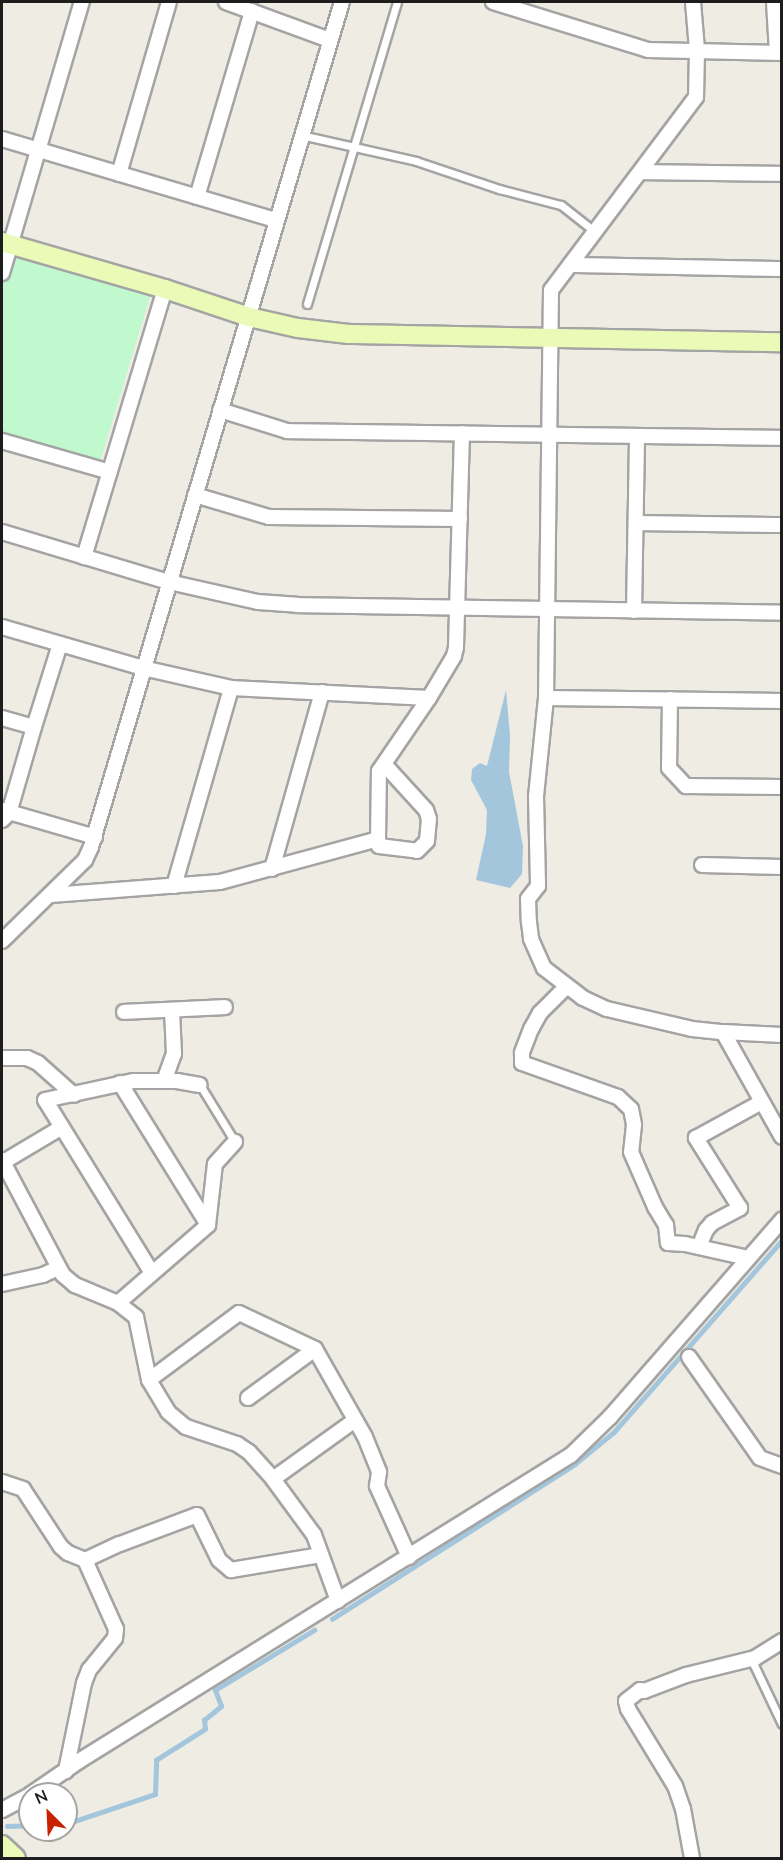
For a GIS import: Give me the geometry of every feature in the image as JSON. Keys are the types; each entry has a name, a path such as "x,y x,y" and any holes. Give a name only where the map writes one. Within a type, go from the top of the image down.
{"street":[{"path":"2,273 5,243 39,150 82,2"},
{"path":"119,174 169,2"},
{"path":"226,2 330,40"},
{"path":"2,941 85,860 95,837 143,668 342,2"},
{"path":"493,2 648,50 779,52 774,2"},
{"path":"693,2 698,50 696,97 642,172 594,231 551,290 546,698 537,796 538,886 528,899 529,922 531,939 544,968 583,998 608,1009 692,1029 782,1035"},
{"path":"197,197 252,11"},
{"path":"2,139 276,220"},
{"path":"642,172 782,174"},
{"path":"5,243 165,289 249,317 298,328 349,334 782,342"},
{"path":"570,265 782,269"},
{"path":"84,557 165,289"},
{"path":"220,411 287,430 782,438"},
{"path":"384,764 426,810 429,819 426,841 417,851 379,846 379,771 429,698 454,656 458,608 462,433"},
{"path":"634,611 637,436"},
{"path":"2,441 110,472"},
{"path":"195,495 269,517 460,519"},
{"path":"636,523 782,525"},
{"path":"2,532 169,582 258,602 458,608 782,613"},
{"path":"2,627 143,668 231,688 429,698"},
{"path":"60,644 4,814 95,837"},
{"path":"174,886 231,688"},
{"path":"272,868 322,692"},
{"path":"546,698 782,701"},
{"path":"670,699 669,768 686,786 782,788"},
{"path":"2,718 34,728"},
{"path":"51,895 220,882 378,839"},
{"path":"702,865 782,867"},
{"path":"566,987 540,1014 531,1029 522,1053 522,1063 584,1084 586,1088 625,1102 634,1116 631,1152 654,1207 666,1225 668,1243 748,1258"},
{"path":"124,1012 225,1007"},
{"path":"164,1081 174,1054 172,1010"},
{"path":"723,1032 770,1109 782,1137"},
{"path":"2,1058 27,1058 38,1063 74,1095"},
{"path":"152,1273 45,1100 120,1083 164,1081 200,1085"},
{"path":"120,1083 208,1225"},
{"path":"699,1247 706,1230 712,1223 740,1208 696,1138 770,1109"},
{"path":"62,1128 3,1160 58,1268 75,1285 118,1303 136,1317 149,1380 168,1412 177,1422 206,1436 237,1444 258,1459 314,1535 338,1601"},
{"path":"118,1303 208,1225 215,1164 235,1142"},
{"path":"49,1782 557,1465 610,1418 782,1220"},
{"path":"2,1284 43,1275 58,1268"},
{"path":"149,1380 239,1313 315,1349 355,1420 379,1472 377,1486 409,1557"},
{"path":"248,1398 315,1349"},
{"path":"689,1358 760,1458 782,1466"},
{"path":"273,1479 355,1420"},
{"path":"2,1482 23,1489 61,1547 68,1553 85,1560 117,1633 89,1670 78,1705 66,1771"},
{"path":"85,1560 197,1515 219,1560 231,1570 321,1555"},
{"path":"692,1858 683,1809 675,1786 628,1709 627,1701 640,1690 644,1691 686,1675 755,1658 782,1641"},
{"path":"2,1810 18,1801"},
{"path":"2,1845 16,1858"}],"lane":[{"path":"307,304 397,2"},
{"path":"302,135 353,149 416,161 499,189 561,205 594,231"},
{"path":"200,1085 235,1142"},
{"path":"755,1658 754,1665 778,1703 782,1724"}],"green space":[{"path":"10,253 151,293 99,465 2,435 2,284"}],"water":[{"path":"506,690 510,735 509,772 523,846 522,874 510,888 476,880 486,834 487,810 471,780 472,769 480,763 487,766"}],"waterway":[{"path":"332,1619 575,1464 614,1432 782,1240"},
{"path":"78,1820 155,1794 156,1760 205,1729 204,1720 221,1706 215,1690 314,1630"},
{"path":"7,1826 18,1826"}]}
